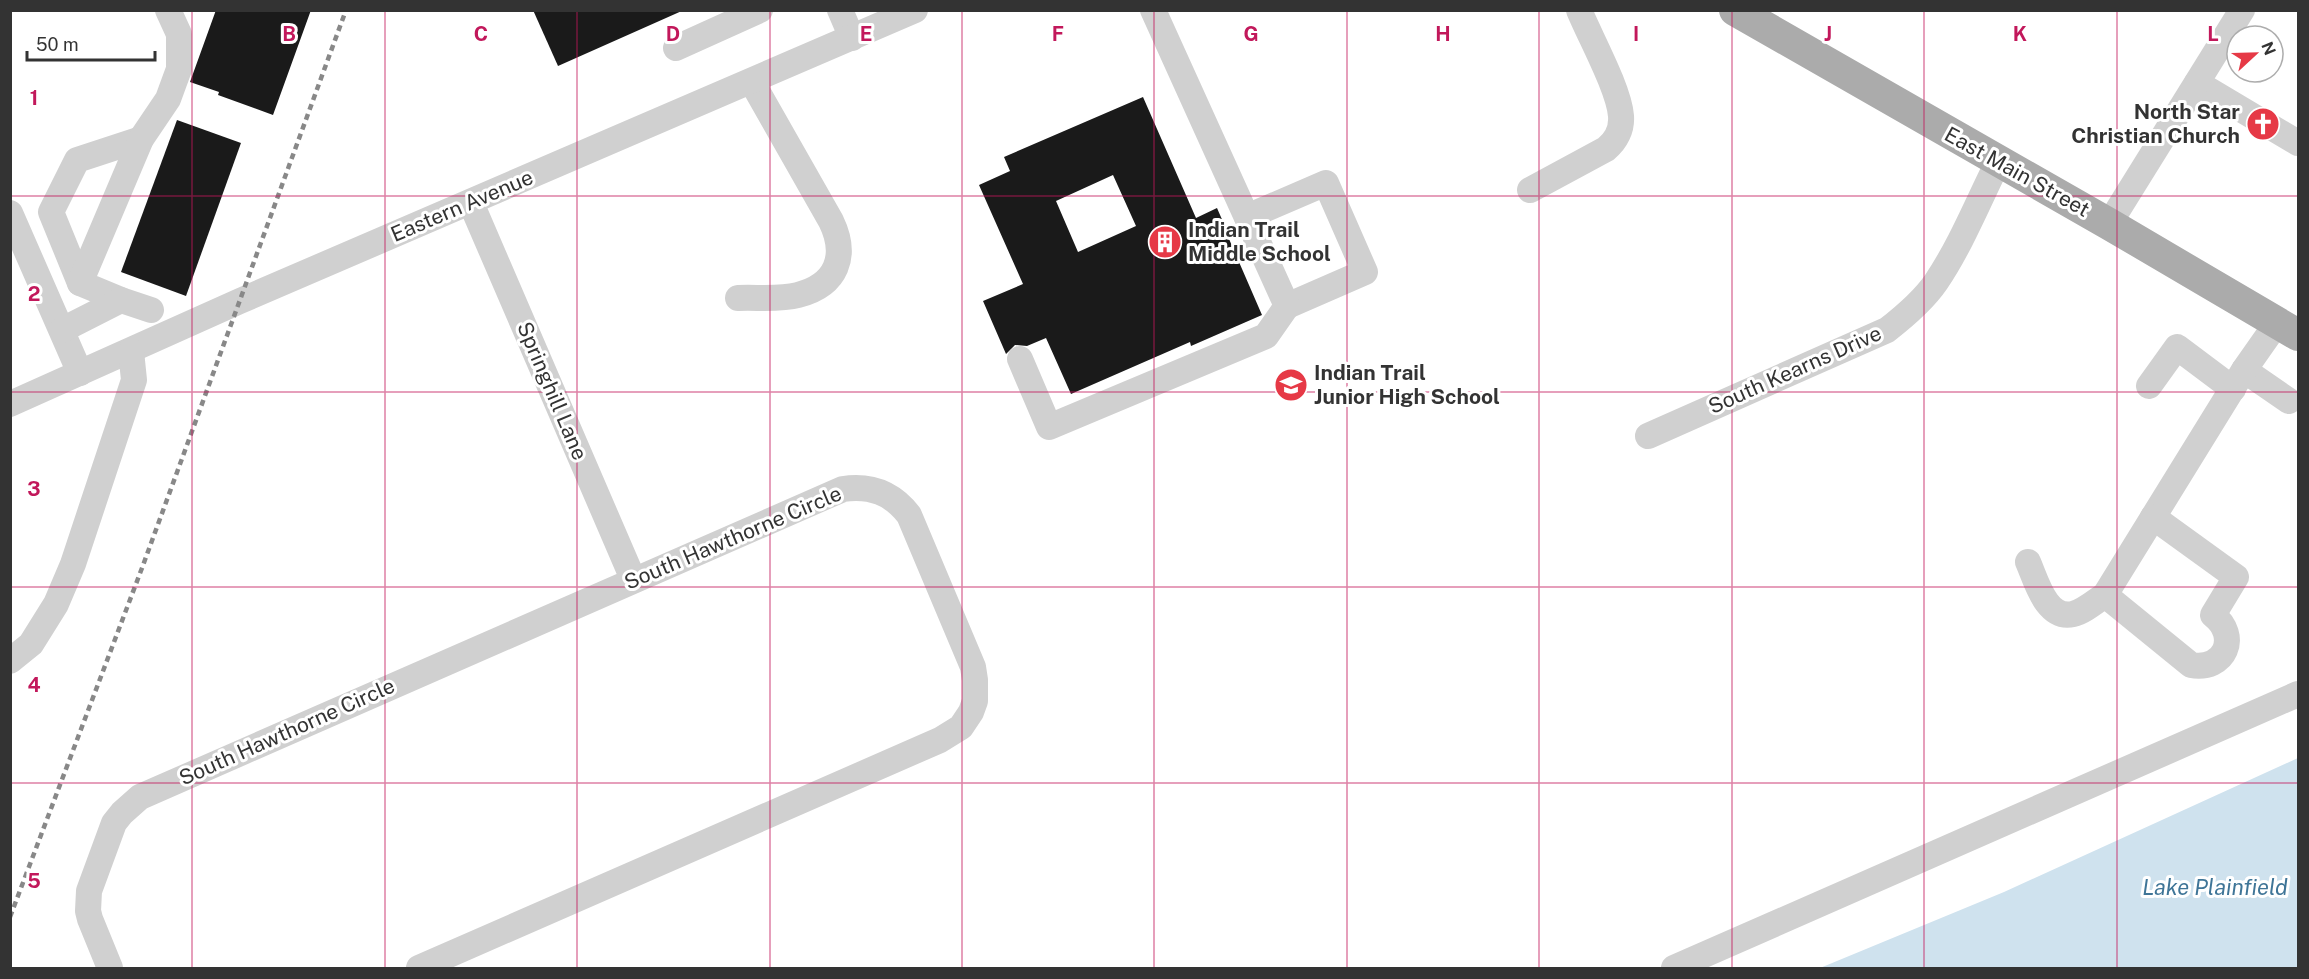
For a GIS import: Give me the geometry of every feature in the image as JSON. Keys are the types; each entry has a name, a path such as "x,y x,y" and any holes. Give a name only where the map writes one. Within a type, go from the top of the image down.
{"main road":[{"name":"East Main Street","path":"1735,10 2288,329"}],"street":[{"path":"675,48 760,10"},
{"path":"840,10 852,38"},
{"name":"Eastern Avenue","path":"10,404 251,296 753,82 915,10"},
{"path":"1153,10 1287,306"},
{"path":"1530,190 1606,149 1613,144 1619,131 1621,117 1617,98 1579,10"},
{"path":"2109,224 2242,10"},
{"path":"80,283 141,139 168,99 178,69 179,33 176,17"},
{"path":"738,297 797,296 819,287 832,275 838,264 840,249 838,236 831,221 753,82"},
{"path":"2196,83 2298,143"},
{"path":"141,139 77,160 51,212 80,283 151,310"},
{"name":"South Kearns Drive","path":"1648,436 1887,330 1920,302 1936,282 1998,162"},
{"path":"1020,359 1049,427 1266,336 1287,306 1365,272 1326,183 1246,218"},
{"name":"Springhill Lane","path":"471,202 633,579"},
{"path":"10,213 80,373"},
{"path":"62,330 121,300"},
{"path":"2028,562 2049,607 2062,614 2074,614 2105,595 2239,380 2288,329"},
{"path":"2149,386 2178,347 2239,380 2289,400"},
{"path":"10,661 31,644 56,604 73,564 134,380 130,351"},
{"name":"South Hawthorne Circle","path":"110,969 90,919 89,891 114,823 140,797 633,579 843,489 867,488 885,493 901,506 909,515 973,668 975,700 961,727 940,740 419,969"},
{"path":"2105,595 2190,664 2208,665 2223,654 2227,637 2225,628 2213,615 2236,577 2153,517"},
{"path":"1674,969 2298,694"}],"water":[{"name":"Lake Plainfield","path":"2298,758 2298,968 1820,968 2004,892"}],"building":[{"path":"216,10 311,10 273,115 190,82"},
{"path":"533,10 684,10 558,66"},
{"name":"Indian Trail Middle School","path":"1143,97 1196,218 1217,208 1262,315 1191,346 1190,342 1071,394 1046,338 1027,346 1015,345 1006,354 983,301 1023,284 979,185 1010,171 1004,157","holes":["1113,175 1136,226 1078,252 1056,201"]},
{"path":"177,120 241,143 186,296 121,272"}],"railway":[{"path":"10,917 142,568 346,10"}],"place":[{"name":"North Star Christian Church","path":"2263,124"},
{"name":"Indian Trail Middle School","path":"1165,242"},
{"name":"Indian Trail Junior High School","path":"1291,385"}]}
